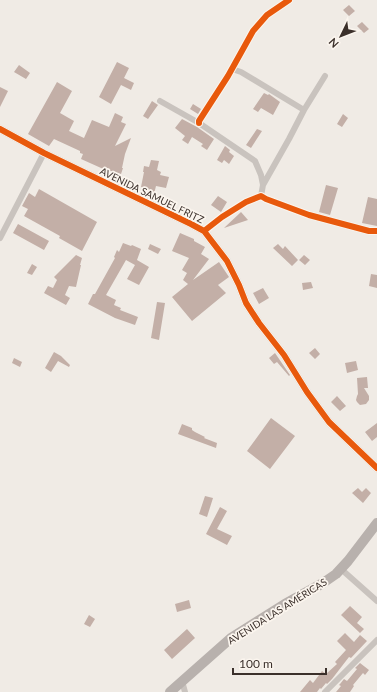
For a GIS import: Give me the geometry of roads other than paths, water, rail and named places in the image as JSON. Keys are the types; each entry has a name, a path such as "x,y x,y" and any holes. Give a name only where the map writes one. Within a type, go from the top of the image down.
{"main road":[{"name":"AVENIDA LAS AMÉRICAS","path":"170,692 231,638 336,574 348,561 377,523"}],"street":[{"path":"199,124 199,121 232,69 253,31 267,15 289,0"},
{"path":"232,69 241,72 304,110"},
{"path":"261,196 263,185 304,110 325,76"},
{"path":"160,101 255,160 263,185"},
{"name":"AVENIDA SAMUEL FRITZ","path":"0,129 44,153 204,231 227,261 246,303 284,355 307,392 329,422 377,468"},
{"path":"0,238 44,153"},
{"path":"204,231 222,217 246,202 261,196"},
{"path":"261,196 309,215 369,232 377,231"},
{"path":"341,569 377,601"},
{"path":"325,692 377,640"},
{"path":"182,681 185,692"}]}
